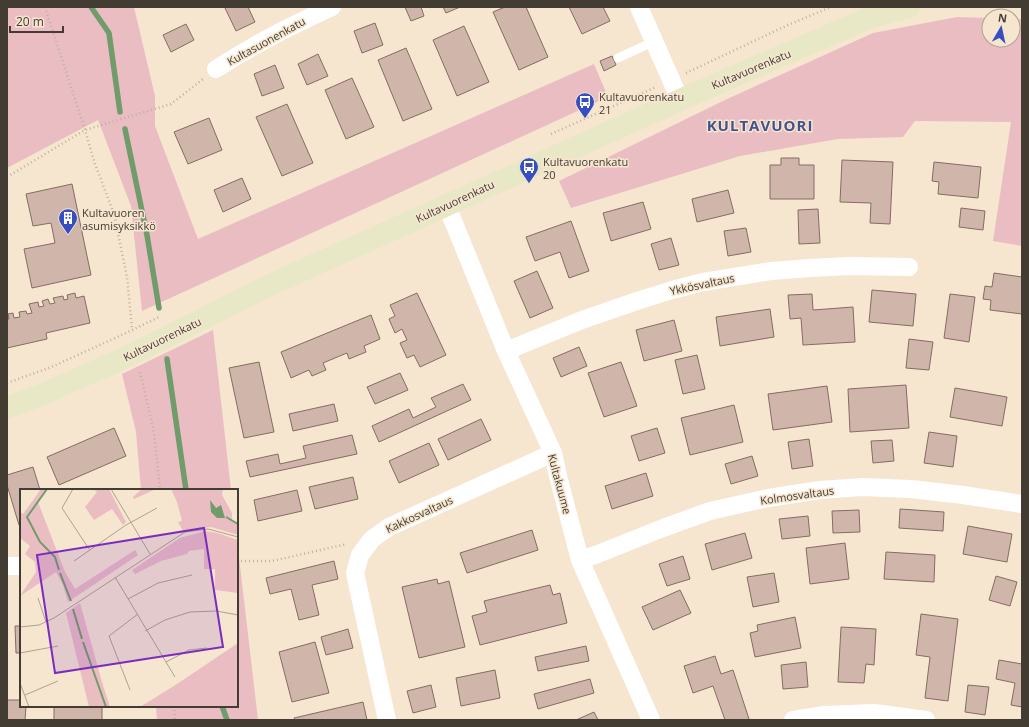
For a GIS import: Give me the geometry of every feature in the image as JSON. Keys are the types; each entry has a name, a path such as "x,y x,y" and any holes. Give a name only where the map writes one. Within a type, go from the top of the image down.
{"street":[{"path":"639,7 680,100"},
{"name":"Kultavuorenkatu","path":"7,408 43,394 133,354 270,285 680,100 871,17 909,7"},
{"name":"Kultasuonenkatu","path":"216,69 244,51 321,9"},
{"name":"Kultakuume","path":"446,206 506,351 553,453 580,560 651,720"},
{"name":"Ykkösvaltaus","path":"506,351 582,320 672,290 702,282 778,270 849,266 909,267"},
{"name":"Kakkosvaltaus","path":"387,720 355,573 360,554 372,538 389,527 553,453"},
{"name":"Kolmosvaltaus","path":"580,560 710,511 768,498 820,490 862,487 911,489 1022,504"},
{"path":"7,566 20,566"},
{"path":"793,720 824,715 874,713 926,720"}],"lane":[{"path":"618,58 655,42"}],"path":[{"path":"45,7 95,164 114,214 127,277 132,329"},
{"path":"7,177 85,130 171,104 216,69"},
{"path":"140,370 154,432 160,489"},
{"path":"238,561 272,561 372,538"},
{"path":"174,707 175,720"}],"shaded area":[{"path":"7,7 134,7 155,96 155,126 198,239 594,64 608,97 142,311 131,206 98,120 7,168"},
{"path":"957,17 981,18 981,48 1021,48 1022,19 1022,246 993,241 1011,122 915,121 903,137 838,139 740,156 571,208 559,181 725,100 873,33"},
{"path":"213,330 231,489 141,489 136,432 122,374"},
{"path":"238,549 258,720 157,720 156,707 238,707"}],"building":[{"path":"248,7 255,22 236,31 225,8"},
{"path":"405,7 421,7 424,16 411,21"},
{"path":"443,7 460,7 446,13"},
{"path":"505,7 526,7 548,57 519,70 493,12"},
{"path":"569,7 603,7 610,21 582,34"},
{"path":"375,23 383,45 362,53 354,31"},
{"path":"186,24 194,40 171,52 163,35"},
{"path":"464,26 489,82 457,96 433,40"},
{"path":"406,48 432,109 403,121 378,60"},
{"path":"318,54 328,76 307,85 298,64"},
{"path":"612,56 616,65 604,71 600,61"},
{"path":"275,65 284,88 262,96 254,74"},
{"path":"352,78 374,127 346,139 325,90"},
{"path":"287,104 313,163 282,176 256,117"},
{"path":"209,118 222,150 188,164 174,132"},
{"path":"781,158 799,158 799,165 814,165 814,199 770,199 770,165 781,165"},
{"path":"842,160 893,162 890,224 870,223 871,203 840,202"},
{"path":"934,162 981,167 978,198 938,194 939,182 932,181"},
{"path":"242,178 251,199 223,212 214,190"},
{"name":"Kultavuoren asumisyksikkö","path":"72,184 91,275 32,288 24,249 55,243 51,223 33,226 26,194"},
{"path":"728,190 734,213 697,222 692,199"},
{"path":"643,202 651,229 611,241 603,213"},
{"path":"961,208 985,211 983,230 959,227"},
{"path":"818,209 820,243 799,244 798,210"},
{"path":"571,221 589,271 569,278 560,252 535,261 526,237"},
{"path":"746,228 751,252 728,256 724,231"},
{"path":"671,238 679,265 659,270 651,244"},
{"path":"537,271 553,308 530,318 514,281"},
{"path":"994,273 1022,277 1022,314 990,310 991,300 983,299 985,286 992,287"},
{"path":"872,290 916,294 913,326 869,322"},
{"path":"75,293 76,298 84,296 90,323 46,333 47,339 7,348 8,314 13,313 14,318 20,317 19,312 26,311 27,314 32,313 29,304 38,302 39,307 44,306 42,301 48,299 50,304 55,303 53,298 63,296 64,300 68,299 67,295"},
{"path":"417,293 446,355 420,367 414,355 407,358 400,343 407,340 402,329 395,333 389,319 395,316 390,305"},
{"path":"812,294 813,310 853,307 855,342 803,345 801,318 790,319 788,295"},
{"path":"950,294 975,297 969,342 944,338"},
{"path":"770,309 774,337 720,346 716,317"},
{"path":"371,315 380,339 364,346 366,352 349,359 347,353 323,363 326,370 312,376 309,370 291,378 281,352"},
{"path":"674,320 682,351 644,361 636,330"},
{"path":"909,339 933,342 929,370 906,368"},
{"path":"579,347 587,366 561,377 553,358"},
{"path":"697,355 705,389 683,394 675,360"},
{"path":"259,362 274,432 244,438 229,368"},
{"path":"621,362 637,406 604,417 588,373"},
{"path":"400,373 408,390 375,404 367,387"},
{"path":"463,384 471,400 379,442 372,426 409,409 413,418 436,407 431,398"},
{"path":"906,385 909,428 850,432 848,389"},
{"path":"827,386 832,422 773,430 768,394"},
{"path":"955,388 1007,397 1002,426 950,417"},
{"path":"334,404 338,421 293,431 289,414"},
{"path":"734,405 743,442 690,455 681,418"},
{"path":"481,419 491,440 448,460 438,439"},
{"path":"114,428 126,456 59,485 47,457"},
{"path":"657,428 665,453 639,461 631,436"},
{"path":"929,432 957,436 953,467 924,463"},
{"path":"352,435 357,454 250,477 246,461 278,454 280,464 306,458 303,446"},
{"path":"809,439 813,466 792,469 788,442"},
{"path":"892,440 894,461 873,463 871,441"},
{"path":"429,443 439,465 399,483 389,461"},
{"path":"752,456 758,476 731,484 725,464"},
{"path":"33,467 40,489 20,489 19,525 7,485 7,475"},
{"path":"646,473 653,496 612,509 605,486"},
{"path":"353,477 358,499 315,509 309,487"},
{"path":"297,490 302,511 258,521 254,500"},
{"path":"900,509 944,512 943,531 899,528"},
{"path":"859,510 860,532 833,533 832,511"},
{"path":"808,516 810,536 782,539 779,519"},
{"path":"968,526 1012,534 1007,562 963,554"},
{"path":"532,530 538,550 467,573 460,553"},
{"path":"745,533 752,558 712,570 705,544"},
{"path":"845,543 849,579 810,584 806,548"},
{"path":"886,552 935,555 934,582 884,579"},
{"path":"683,556 690,579 667,586 659,564"},
{"path":"334,561 338,579 312,585 319,615 299,620 291,589 270,594 266,578"},
{"path":"774,573 779,602 753,607 747,577"},
{"path":"996,576 1017,582 1010,606 989,600"},
{"path":"437,579 438,584 449,581 465,647 419,658 402,587"},
{"path":"550,585 553,595 560,593 567,623 480,645 472,616 487,612 484,601"},
{"path":"680,590 691,613 653,630 642,607"},
{"path":"921,614 958,619 948,701 925,698 930,657 916,655"},
{"path":"795,617 801,648 755,657 750,633 758,631 757,625"},
{"path":"15,626 20,626 20,653 16,653"},
{"path":"841,627 876,629 874,665 866,664 864,683 838,682"},
{"path":"348,629 353,648 326,655 321,637"},
{"path":"315,642 329,693 292,702 279,652"},
{"path":"586,646 589,661 538,671 535,657"},
{"path":"715,656 721,674 733,670 749,719 725,720 713,686 693,693 684,666"},
{"path":"999,660 1022,664 1022,707 1011,705 1015,683 996,679"},
{"path":"806,662 808,687 783,689 781,665"},
{"path":"495,670 500,698 461,706 456,678"},
{"path":"590,679 594,693 538,709 534,694"},
{"path":"431,685 436,707 413,713 407,691"},
{"path":"968,685 989,687 985,715 965,712"},
{"path":"7,700 20,700 20,707 26,707 25,720 7,720"},
{"path":"363,702 367,720 295,720 294,718"},
{"path":"54,707 102,707 102,720 54,720"},
{"path":"594,712 598,720 576,720"}],"waterway":[{"path":"91,7 109,33 120,112"},
{"path":"125,129 147,235 159,308"},
{"path":"167,359 186,489"},
{"path":"222,707 227,720"}],"place":[{"name":"Kultavuorenkatu 21","path":"585,119"},
{"name":"Kultavuorenkatu 20","path":"529,184"},
{"name":"Kultavuoren asumisyksikkö","path":"68,235"}],"district":[{"name":"KULTAVUORI","path":"760,125"}]}
